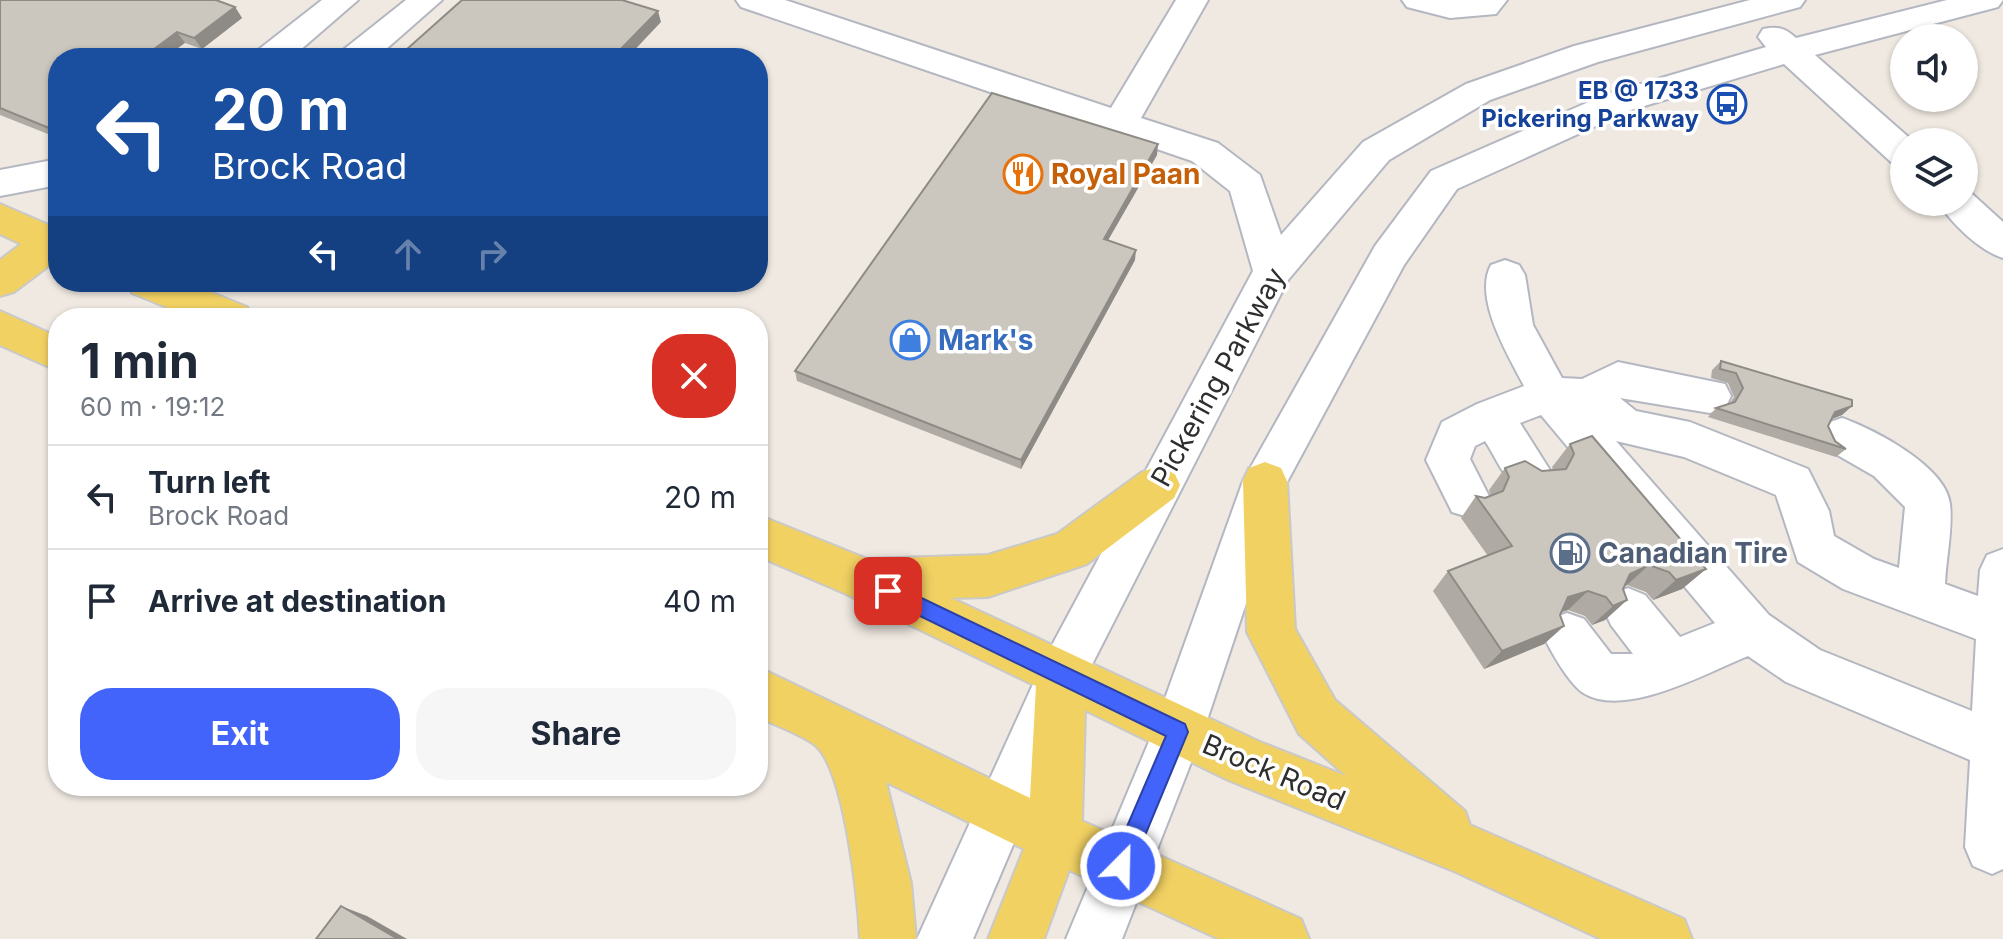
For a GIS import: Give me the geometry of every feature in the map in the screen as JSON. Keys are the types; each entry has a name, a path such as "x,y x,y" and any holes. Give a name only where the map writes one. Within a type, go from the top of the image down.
{"main road":[{"path":"0,218 48,239"},
{"path":"0,281 48,248"},
{"path":"170,292 209,308"},
{"path":"0,327 48,350"},
{"path":"1265,481 1271,632 1317,717 1472,852"},
{"path":"861,578 988,576 1071,550 1158,485"},
{"name":"Brock Road","path":"768,539 861,578 1178,732 1472,852 1664,939"},
{"path":"1016,939 1055,837 1061,676"},
{"path":"768,696 1001,812 1281,939"},
{"path":"835,728 860,780 884,883 888,939"}],"street":[{"path":"282,48 342,0"},
{"path":"367,48 426,0"},
{"path":"752,0 1205,152 1247,184 1273,271"},
{"path":"1120,123 1192,0"},
{"path":"1418,0 1450,8 1484,7 1491,0"},
{"name":"Pickering Parkway","path":"945,939 1061,676 1158,485 1273,271 1376,151 1478,92 1586,54 1737,7 1789,0"},
{"path":"1094,939 1121,866 1178,732 1265,481 1389,256 1444,180 1619,102 1792,50 1987,0"},
{"path":"1737,7 1792,50 1890,140"},
{"path":"0,183 48,174"},
{"path":"1972,216 2003,244"},
{"path":"1505,275 1513,325 1752,631 1803,666 1997,746"},
{"path":"1468,498 1448,460 1457,435 1492,416 1618,379 1710,396"},
{"path":"1568,395 1624,426 1690,440 1792,482 1806,511 1814,548 1859,574 1998,625"},
{"path":"1492,416 1531,475"},
{"path":"1842,436 1886,458 1909,477 1928,502 1920,597"},
{"path":"1992,847 2001,661 1998,625 2003,570"},
{"path":"1628,610 1671,664"},
{"path":"1567,635 1598,675 1628,679 1752,631"}],"building":[{"path":"0,0 216,0 235,7 194,38 177,32 155,48 48,48 48,128 0,108"},
{"path":"462,0 622,0 658,11 622,48 408,48"},
{"path":"992,93 1158,144 1104,239 1136,250 1021,460 795,371"},
{"path":"1721,361 1852,400 1852,406 1835,412 1828,426 1835,441 1846,449 1716,408 1735,402 1743,388 1736,373 1720,369"},
{"path":"1592,436 1706,569 1676,580 1669,572 1649,565 1630,574 1623,589 1627,600 1613,606 1606,597 1588,591 1568,597 1560,615 1564,626 1502,651 1448,571 1512,546 1476,496 1485,498 1503,491 1509,477 1505,468 1525,461 1542,471 1566,469 1574,454 1570,444"},
{"path":"341,906 398,939 316,939"}],"place":[{"name":"EB @ 1733 Pickering Parkway","path":"1727,104"},
{"name":"Royal Paan","path":"1023,174"},
{"name":"Mark's","path":"910,340"},
{"name":"Canadian Tire","path":"1570,553"}],"route":[{"path":"888,591 1178,732 1121,866"}]}
